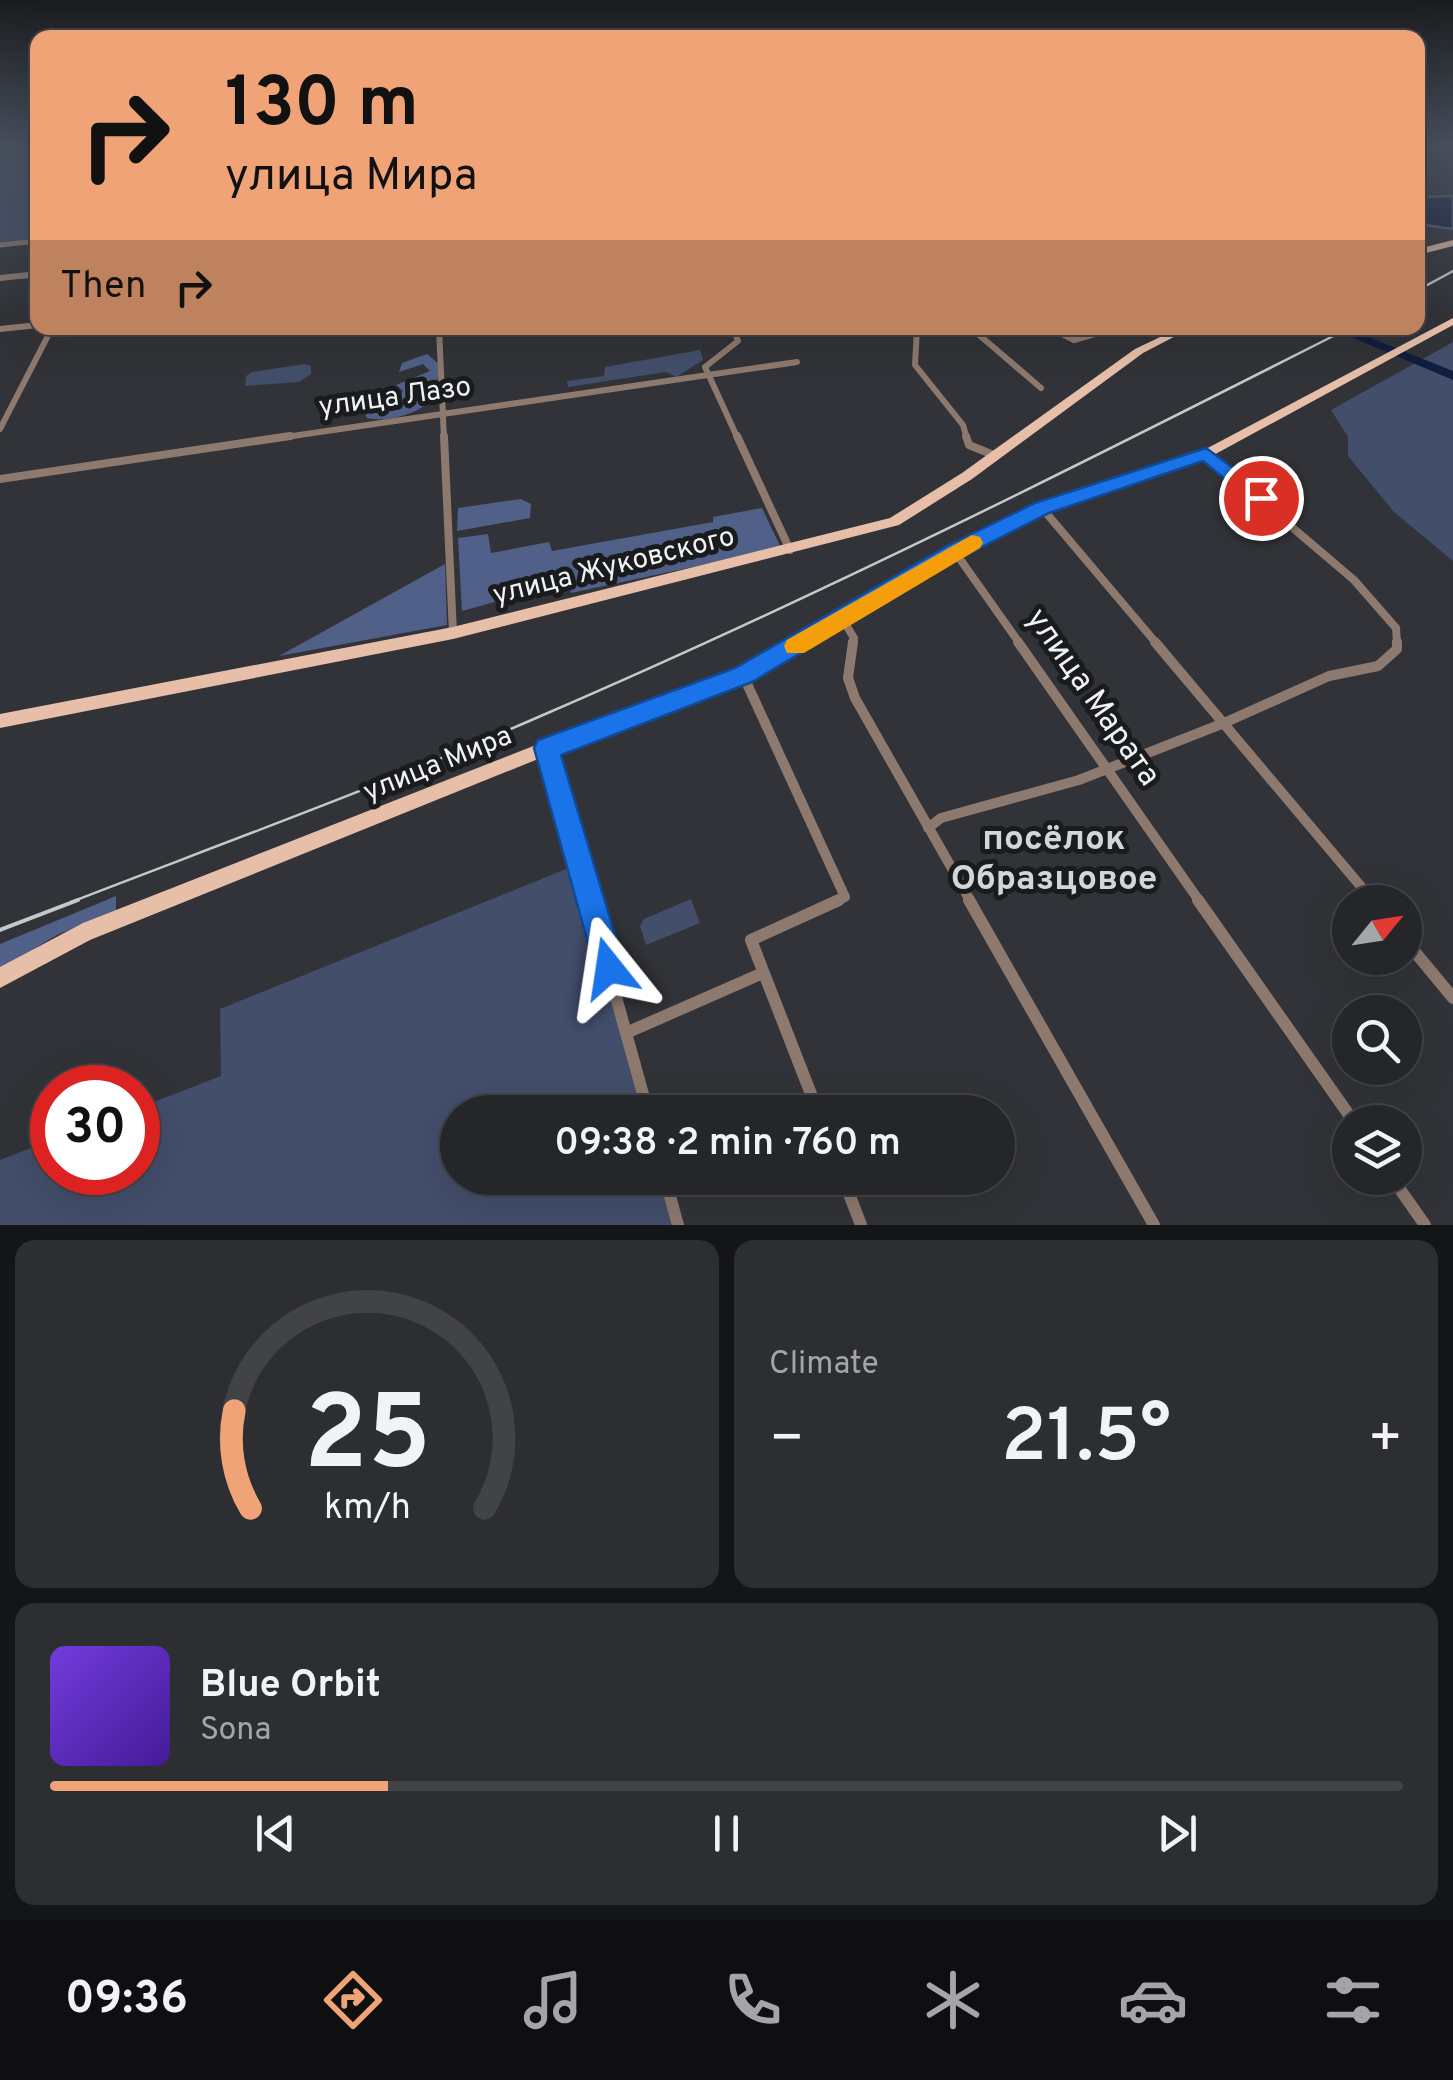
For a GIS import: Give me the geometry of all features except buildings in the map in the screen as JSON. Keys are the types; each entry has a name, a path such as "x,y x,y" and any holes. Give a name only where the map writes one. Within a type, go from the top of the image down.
{"main road":[{"path":"1425,250 1453,243"},
{"name":"улица Мира","path":"0,978 83,933 547,748 743,675 955,552 1042,508 1206,454 1453,321"},
{"name":"улица Жуковского","path":"0,721 453,633 894,522 996,456 1139,351 1172,335"}],"street":[{"path":"0,245 30,242"},
{"path":"0,278 30,275"},
{"path":"0,329 30,326"},
{"path":"0,430 48,335"},
{"path":"439,335 453,633"},
{"path":"736,335 738,341 705,367 790,550"},
{"path":"917,335 915,365 963,425 969,445 996,456"},
{"path":"979,335 1041,388"},
{"path":"1059,335 1082,343 1100,335"},
{"name":"улица Лазо","path":"0,479 796,362"},
{"path":"928,828 941,818 1079,780 1224,723 1329,676 1378,666 1397,649 1396,628 1354,580 1206,454"},
{"path":"1042,508 1360,885"},
{"name":"улица Марата","path":"955,552 1342,1105"},
{"path":"842,620 854,638 848,678 855,698 1154,1225"},
{"path":"743,675 845,897 751,940 811,1095"},
{"path":"547,748 643,1095"},
{"path":"1422,961 1453,998"},
{"path":"626,1033 764,973"},
{"path":"670,1195 678,1225"},
{"path":"850,1195 861,1225"},
{"path":"1404,1195 1426,1225"}],"shaded area":[{"path":"0,202 30,202 30,242 0,245"},
{"path":"1425,202 1453,202 1453,229 1425,225"},
{"path":"1453,342 1453,561 1394,512 1348,456 1348,437 1331,410"},
{"path":"700,350 703,360 676,377 666,372 568,387 567,381 604,376 605,367"},
{"path":"427,354 439,364 436,398 403,416 367,418 358,399 386,390 401,394 403,391 396,385 430,371 423,364 399,372 402,363"},
{"path":"311,366 311,374 299,382 245,386 246,376 252,372"},
{"path":"521,499 531,504 530,518 457,531 458,508"},
{"path":"762,508 781,548 571,593 569,583 557,585 462,611 458,538 488,534 491,553 549,542 552,551 713,522 713,517"},
{"path":"445,564 447,625 279,656"},
{"path":"581,863 643,1095 440,1095 440,1195 670,1195 678,1225 0,1225 0,1160 30,1148 30,1195 160,1195 160,1100 221,1076 220,1009"},
{"path":"116,896 116,910 57,935 0,969 0,944"},
{"path":"691,899 700,923 646,945 640,926 644,919"}],"waterway":[{"path":"1353,335 1453,376"}],"railway":[{"path":"1425,286 1453,271"},
{"path":"71,902 426,764 645,670 949,528 1335,335"},
{"path":"0,930 78,900"}],"slow traffic":[{"path":"796,646 972,543"}],"district":[{"name":"посёлок Образцовое","path":"1054,860"}],"route":[{"path":"609,968 547,748 743,675 999,528 1090,491 1206,454 1261,498"}]}
